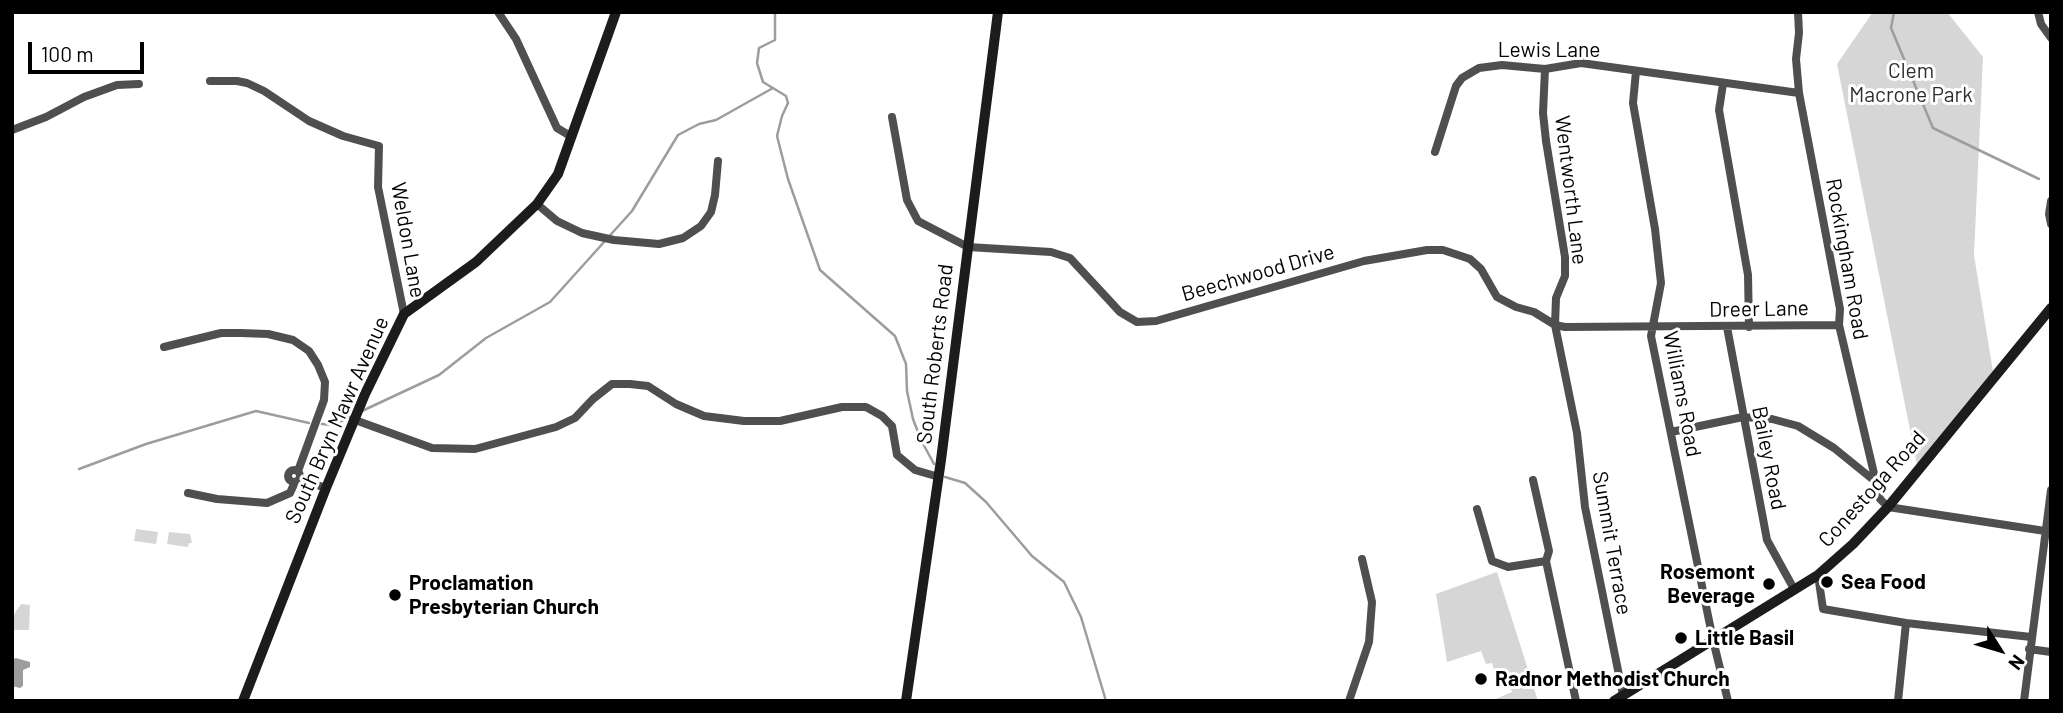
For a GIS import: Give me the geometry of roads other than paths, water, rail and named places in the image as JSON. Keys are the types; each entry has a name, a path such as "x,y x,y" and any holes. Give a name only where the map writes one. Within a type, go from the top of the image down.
{"main road":[{"name":"South Bryn Mawr Avenue","path":"243,701 365,394 404,314 476,262 537,204 558,174 616,12"},
{"name":"South Roberts Road","path":"906,701 939,477 998,12"},
{"name":"Conestoga Road","path":"1619,698 1818,575 1853,544 1888,507 2051,307"}],"street":[{"path":"498,12 516,39 557,128 572,137"},
{"name":"Rockingham Road","path":"1798,12 1796,60 1799,93 1840,309 1839,326 1880,499 1888,507"},
{"path":"2038,12 2041,24 2051,38"},
{"name":"Lewis Lane","path":"1435,152 1456,86 1462,78 1479,68 1502,65 1545,69 1581,63 1799,93"},
{"name":"Wentworth Lane","path":"1545,69 1543,113 1566,276 1556,298 1555,325 1570,397"},
{"name":"Williams Road","path":"1636,71 1633,103 1655,229 1661,283 1651,336 1728,701"},
{"name":"Weldon Lane","path":"210,81 247,83 309,121 343,136 379,146 378,187 404,314"},
{"path":"12,130 46,117 84,96 117,85 139,84"},
{"path":"1723,84 1719,110 1748,275 1749,327"},
{"path":"892,117 907,201 918,221 968,247"},
{"path":"537,204 557,221 582,233 614,240 659,244 683,238 701,226 711,212 718,161"},
{"path":"2051,201 2051,224"},
{"name":"Beechwood Drive","path":"968,247 1051,252 1070,258 1120,312 1137,321 1156,321 1364,261 1427,250 1443,250 1470,259 1481,269 1497,297 1516,307 1534,312 1555,325"},
{"name":"Dreer Lane","path":"1555,325 1839,326"},
{"name":"Bailey Road","path":"1727,327 1768,540 1794,589"},
{"path":"164,347 221,333 268,334 293,340 309,351 326,382 324,400 290,493 267,503 217,499 188,493"},
{"path":"356,418 432,449 475,449 556,427 575,418 612,384 648,387 676,404 704,416 744,421 780,421 842,407 866,407 882,416 892,426 897,455 915,470 939,477"},
{"name":"Summit Terrace","path":"1570,397 1585,507 1619,698"},
{"path":"1671,432 1743,417 1772,419 1798,426 1834,448 1876,482"},
{"path":"297,477 326,488"},
{"path":"1533,480 1549,551 1546,561 1576,701"},
{"path":"2024,701 2051,490"},
{"path":"1888,507 2045,531"},
{"path":"1477,509 1492,561 1508,567 1546,561"},
{"path":"1349,701 1369,642 1372,602 1362,559"},
{"path":"1818,575 1823,610 1906,623 2031,637"},
{"path":"1898,701 1906,623"},
{"path":"2029,649 2051,652"}],"waterway":[{"path":"775,12 775,40 759,48 757,63 763,82 786,96 788,103 777,136 788,179 820,270 895,336 906,364 907,391 913,419 934,464"},
{"path":"1894,12 1891,28 1933,128 2039,179"},
{"path":"362,411 439,375 486,338 550,302 632,211 678,135 699,124 716,120 773,88"},
{"path":"79,469 146,444 256,411 309,423"},
{"path":"322,424 332,425 353,416"},
{"path":"945,477 965,483 986,502 1032,556 1064,582 1081,617 1106,701"}],"place":[{"name":"Sea Food","path":"1827,582"},
{"name":"Rosemont Beverage","path":"1769,584"},
{"name":"Proclamation Presbyterian Church","path":"395,595"},
{"name":"Little Basil","path":"1681,638"},
{"name":"Radnor Methodist Church","path":"1481,679"}],"park label":[{"name":"Clem Macrone Park","path":"1911,83"}]}
